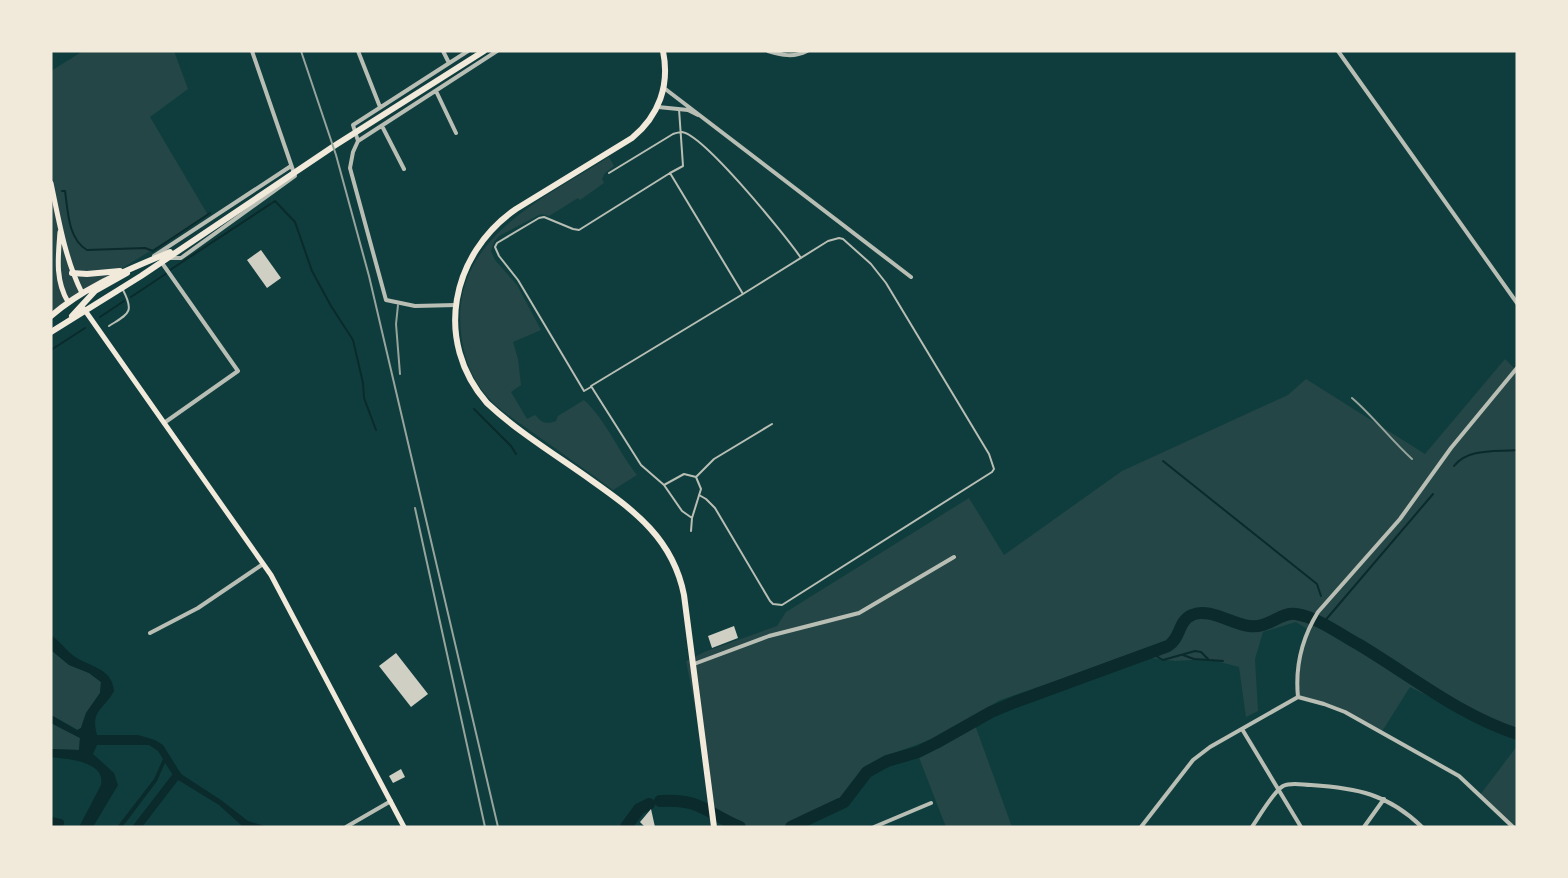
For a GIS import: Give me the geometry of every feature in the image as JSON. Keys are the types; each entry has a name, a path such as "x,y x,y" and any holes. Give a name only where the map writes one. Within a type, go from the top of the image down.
{"main road":[{"path":"51,332 83,308 122,287 334,146 484,51"},
{"path":"663,51 664,84 658,107 645,126 632,138 516,209 499,222 483,239 464,274 456,305 456,337 470,381 487,403 634,511 660,539 673,561 683,589 714,826"},
{"path":"51,183 72,273 82,293 83,308 264,564 284,597 404,827"},
{"path":"60,227 59,282 68,302 83,308"},
{"path":"51,316 82,293 124,271 184,246"},
{"path":"83,308 95,291 143,264"},
{"path":"72,273 124,271"}],"street":[{"path":"164,423 238,371 164,260 181,258 295,176 252,51"},
{"path":"358,51 380,107"},
{"path":"443,51 449,63"},
{"path":"358,141 353,125 468,51"},
{"path":"456,305 411,306 390,302 385,298 350,168 358,141 497,51"},
{"path":"768,51 788,56 796,56 807,51"},
{"path":"1338,51 1517,303"},
{"path":"664,84 706,120 911,277"},
{"path":"436,91 456,133"},
{"path":"658,107 688,110 706,120"},
{"path":"382,126 404,169"},
{"path":"143,264 291,166"},
{"path":"1298,697 1300,661 1308,629 1318,612 1400,519 1451,448 1517,368"},
{"path":"694,664 769,636 859,613 954,557"},
{"path":"150,633 198,608 264,564"},
{"path":"1141,827 1192,760 1298,697 1344,712 1459,776 1513,827"},
{"path":"1242,729 1301,827"},
{"path":"1252,827 1279,790 1289,784 1356,789 1400,809 1422,827"},
{"path":"346,827 391,800"},
{"path":"1364,827 1384,800"},
{"path":"874,827 932,803"}],"lane":[{"path":"680,109 683,166 579,230 544,217 539,218 500,240 495,247 499,256 518,280 584,391 828,241 839,238 871,264 886,283 989,454 994,469 782,605 770,602 715,508 706,498 699,495"},
{"path":"609,173 673,134 682,132 703,146 733,175 788,238 801,258"},
{"path":"670,173 743,294"},
{"path":"109,326 127,316 130,309 122,287"},
{"path":"591,386 641,465 664,485 681,511 692,518"},
{"path":"696,477 714,459 772,424"},
{"path":"664,485 684,474 696,477 700,485 692,518 692,531"}],"shaded area":[{"path":"83,51 174,51 188,89 150,117 208,215 68,302 51,316 51,71"},
{"path":"609,157 614,166 605,173 602,179 604,183 580,200 578,198 549,216 541,214 499,236 491,251 495,260 517,285 541,330 513,342 518,359 521,385 511,392 527,419 535,415 547,423 556,421 558,416 584,400 599,417 637,475 613,490 508,415 491,400 472,374 461,332 461,300 470,271 486,247 506,225 530,206"},
{"path":"1505,359 1517,371 1517,741 1410,687 1381,733 1344,712 1298,697 1300,661 1307,629 1296,622 1263,632 1255,659 1258,711 1246,717 1239,667 1208,659 1175,661 1151,658 1122,668 1053,682 1000,700 940,736 881,758 858,782 844,802 791,827 740,827 716,814 686,661 704,652 777,626 786,612 969,498 1004,555 1122,471 1288,395 1306,379 1425,454"},
{"path":"51,635 75,657 103,671 112,682 114,691 95,720 97,735 138,735 155,740 163,745 181,774 248,821 268,827 241,825 219,805 175,778 165,763 157,781 127,821 122,827 117,827 154,779 163,759 158,751 149,745 97,745 93,754 114,773 118,785 93,827 79,827 101,785 101,777 92,766 51,757 51,749 79,750 80,738 51,723 51,715 77,730 81,728 86,713 100,693 101,682 89,673 69,665 51,650"},
{"path":"51,650 69,665 89,673 101,682 100,693 86,713 81,728 78,730 51,715"},
{"path":"51,723 80,738 79,750 51,749"},
{"path":"975,725 1012,827 946,827 918,755 938,747"},
{"path":"1517,746 1517,827 1513,827 1480,795"}],"building":[{"path":"261,250 281,278 267,288 247,260"},
{"path":"734,626 738,638 712,648 708,636"},
{"path":"396,653 428,694 411,707 379,666"},
{"path":"401,769 405,777 393,783 389,776"},
{"path":"651,809 655,827 645,827 640,822"}],"waterway":[{"path":"62,191 65,191 72,232 87,250 145,248 153,251 210,213"},
{"path":"170,270 275,201 295,222 312,271 353,340 363,383 364,398 376,430"},
{"path":"131,297 167,273"},
{"path":"100,317 124,301"},
{"path":"51,350 85,328"},
{"path":"474,409 511,446 516,454"},
{"path":"1454,466 1460,460 1474,454 1517,450"},
{"path":"1163,461 1317,584 1321,596"},
{"path":"1323,623 1433,494"},
{"path":"791,827 844,802 867,772 887,761 918,752 991,712 1015,702 1168,646 1175,639 1184,621 1198,613 1213,614 1249,626 1263,625 1290,614 1313,619 1358,644 1435,694 1475,716 1517,734"},
{"path":"1151,653 1163,660 1195,651 1201,652 1208,659"},
{"path":"1183,655 1194,659 1223,661"},
{"path":"137,827 177,775"},
{"path":"660,801 694,804 740,827"},
{"path":"626,827 639,809 649,804"},
{"path":"51,821 60,823"}],"railway":[{"path":"301,51 336,155 369,276 498,827"},
{"path":"398,305 396,324 400,374"},
{"path":"1352,398 1412,459"},
{"path":"415,508 485,827"}]}
